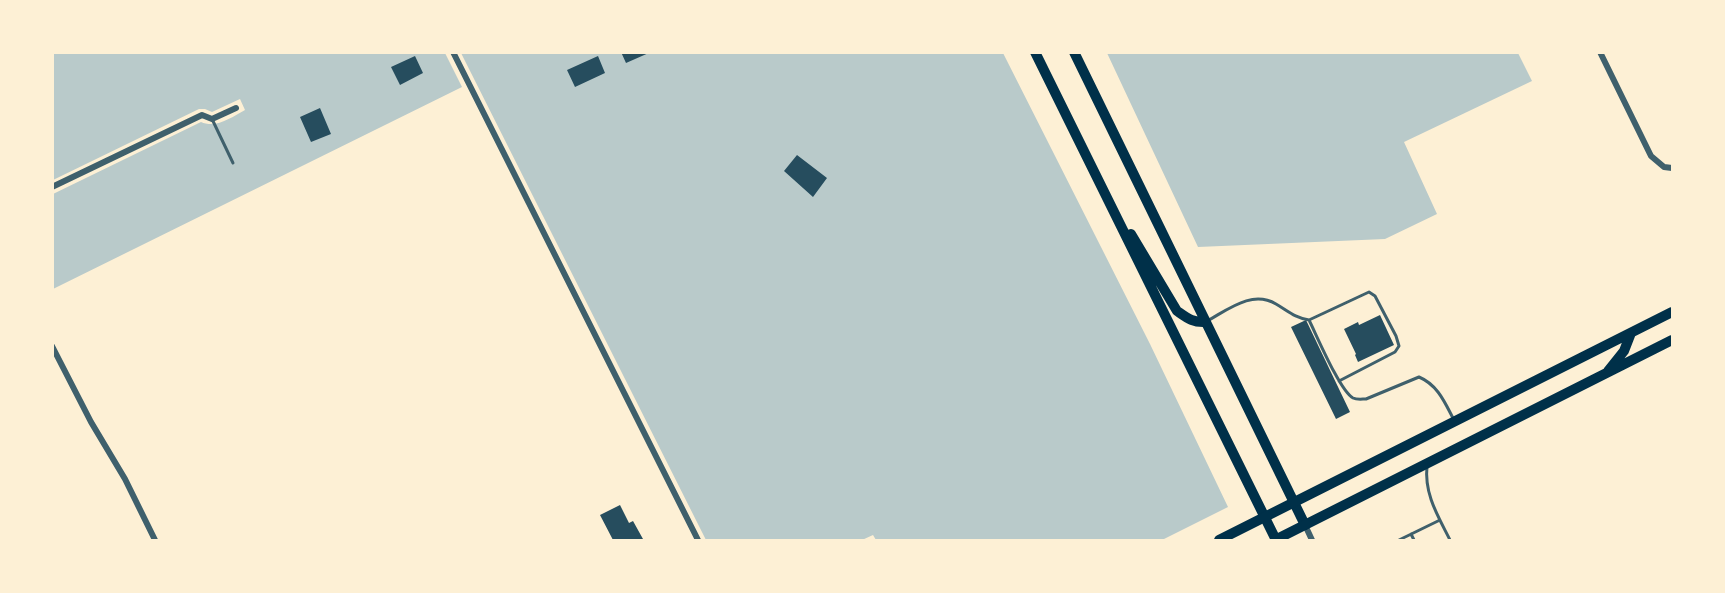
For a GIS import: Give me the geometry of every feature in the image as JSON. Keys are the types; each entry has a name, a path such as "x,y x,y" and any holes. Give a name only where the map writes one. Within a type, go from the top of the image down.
{"main road":[{"path":"1035,52 1276,540 1672,340"},
{"path":"1074,52 1305,525"},
{"path":"1092,169 1177,310 1188,320 1206,322"},
{"path":"1219,540 1672,312"},
{"path":"1606,374 1624,351 1630,333"}],"street":[{"path":"453,52 698,540"},
{"path":"1600,52 1651,156 1664,167 1672,168"},
{"path":"52,187 202,115 212,119 236,108"},
{"path":"52,346 91,422 125,479 155,540"},
{"path":"1305,525 1312,540"}],"lane":[{"path":"212,119 233,163"},
{"path":"1206,322 1245,300 1262,297 1296,318 1309,320 1369,292 1375,296 1399,346 1387,357 1339,381"},
{"path":"1309,320 1339,381 1350,397 1357,400 1366,399 1419,376 1429,381 1439,392 1455,422"},
{"path":"1427,464 1425,478 1429,497 1450,540"},
{"path":"1400,540 1440,520"},
{"path":"1411,534 1414,540"}],"shaded area":[{"path":"53,53 445,53 462,87 53,289 53,194 201,122 218,123 245,110 240,99 212,112 199,109 53,180"},
{"path":"461,53 1003,53 1150,344 1228,507 1162,540 876,540 873,535 862,540 706,540"},
{"path":"1107,53 1518,53 1532,81 1404,142 1437,214 1385,239 1198,247"}],"building":[{"path":"621,52 651,52 626,63"},
{"path":"415,56 423,73 400,85 391,67"},
{"path":"598,56 605,73 575,87 567,70"},
{"path":"320,108 331,134 311,142 300,117"},
{"path":"797,155 827,178 813,197 784,171"},
{"path":"1380,315 1394,345 1358,362 1344,329"},
{"path":"1306,320 1350,412 1336,419 1291,327"},
{"path":"620,505 629,523 633,521 643,539 613,540 600,515"}]}
